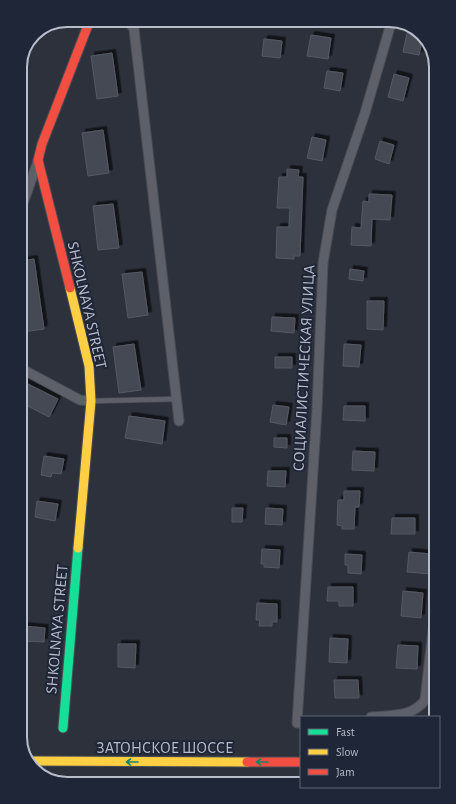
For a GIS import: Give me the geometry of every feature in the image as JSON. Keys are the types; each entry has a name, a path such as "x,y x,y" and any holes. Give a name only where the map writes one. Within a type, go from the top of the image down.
{"street":[{"name":"SHKOLNAYA STREET","path":"63,728 91,401 89,366 38,160 42,144 87,27"},
{"path":"133,27 179,421"},
{"name":"СОЦИАЛИСТИЧЕСКАЯ УЛИЦА","path":"300,723 297,723 317,409 323,263 332,210 365,113 390,27"},
{"path":"27,191 38,160"},
{"path":"27,372 80,400 91,401"},
{"path":"381,716 410,713 421,706 425,700 429,665"},
{"name":"ЗАТОНСКОЕ ШОССЕ","path":"35,761 300,762"}],"lane":[{"path":"91,401 176,399"}],"building":[{"path":"407,33 415,37 421,44 419,55 403,52"},
{"path":"311,35 331,38 328,59 307,56"},
{"path":"264,39 282,41 280,58 262,56"},
{"path":"112,53 118,96 97,99 91,56"},
{"path":"327,71 343,73 340,91 324,88"},
{"path":"394,74 409,78 403,101 388,97"},
{"path":"103,130 109,173 88,176 82,133"},
{"path":"312,137 326,140 322,161 307,158"},
{"path":"380,141 394,145 389,164 375,159"},
{"path":"287,169 299,170 298,177 303,177 300,256 294,256 294,259 276,258 277,227 289,227 290,208 277,208 279,177 287,177"},
{"path":"369,194 392,195 390,220 372,219 371,246 351,245 352,227 361,228 363,201 369,202"},
{"path":"113,204 119,248 98,250 93,206"},
{"path":"34,259 44,329 27,331 27,260"},
{"path":"350,269 364,271 363,281 349,279"},
{"path":"142,272 148,315 128,318 122,274"},
{"path":"367,301 384,301 383,330 367,329"},
{"path":"272,317 295,318 294,333 271,331"},
{"path":"134,344 141,390 119,393 113,347"},
{"path":"344,344 361,345 359,367 343,366"},
{"path":"275,357 292,357 292,368 275,368"},
{"path":"27,384 58,399 49,417 27,406"},
{"path":"273,405 289,407 286,425 270,422"},
{"path":"344,406 365,406 365,421 343,420"},
{"path":"129,416 165,421 162,444 125,438"},
{"path":"274,438 287,438 287,448 274,447"},
{"path":"353,451 375,452 374,471 352,470"},
{"path":"44,456 64,459 61,474 52,473 51,477 41,475"},
{"path":"268,471 286,471 285,487 267,486"},
{"path":"344,491 360,491 359,507 355,507 354,529 342,529 342,526 337,525 338,500 344,500"},
{"path":"37,501 58,504 55,521 35,517"},
{"path":"232,508 243,508 242,522 232,522"},
{"path":"266,508 283,509 282,525 265,524"},
{"path":"392,518 415,518 415,534 391,534"},
{"path":"262,549 280,550 279,568 264,567 264,564 261,564"},
{"path":"409,552 429,554 429,574 407,572"},
{"path":"345,554 362,555 361,574 348,573 348,565 345,565"},
{"path":"328,587 353,587 353,606 339,606 339,601 327,601"},
{"path":"403,591 423,593 421,618 401,616"},
{"path":"257,603 277,604 277,622 272,622 272,626 259,626 260,620 256,620"},
{"path":"27,626 45,628 44,642 27,641"},
{"path":"330,638 348,639 347,663 329,662"},
{"path":"118,644 136,644 135,668 118,667"},
{"path":"398,645 418,646 417,669 396,668"},
{"path":"334,680 358,680 359,698 335,698"}],"traffic: fast":[{"path":"63,728 78,548"}],"traffic: slow":[{"path":"70,288 89,366 91,401 78,548"},
{"path":"35,761 247,762"}],"traffic: jam":[{"path":"70,288 38,160 42,144 87,27"},
{"path":"247,762 300,762"}]}
